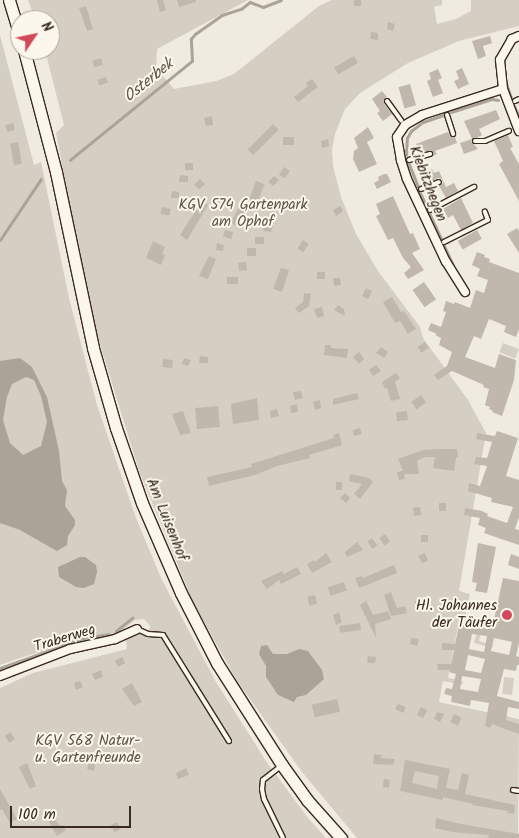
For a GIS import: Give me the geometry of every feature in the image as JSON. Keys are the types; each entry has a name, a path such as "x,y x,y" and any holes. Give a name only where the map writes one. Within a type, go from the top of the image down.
{"main road":[{"name":"Am Luisenhof","path":"27,60 56,172 93,348 116,428 142,503 181,593 217,662 282,765 308,801 341,838"}],"street":[{"path":"519,36 512,39 500,60 503,89 519,131"},
{"name":"Kiebitzhegen","path":"465,292 448,267 407,179 399,155 397,137 405,125 422,114 503,89"},
{"name":"Traberweg","path":"0,676 70,649 115,639 137,629"}],"lane":[{"path":"387,101 401,120"},
{"path":"447,115 453,134"},
{"path":"477,146 509,131"},
{"path":"475,141 485,141"},
{"path":"409,160 430,154"},
{"path":"420,189 439,182"},
{"path":"430,210 475,187"},
{"path":"446,242 489,220 485,212"},
{"path":"137,629 148,634 163,635 229,741"},
{"path":"282,765 263,780 262,789 264,799 283,838"},
{"path":"513,790 519,791"}],"green space":[{"name":"KGV 574 Gartenpark am Ophof","path":"28,0 248,0 157,49 156,68 174,89 216,81 234,74 319,6 332,0 442,0 442,5 434,7 437,24 456,19 471,11 471,0 519,0 519,26 459,41 408,63 360,93 345,109 335,134 332,150 333,166 341,197 356,234 378,271 420,327 423,338 468,400 486,433 459,591 470,594 465,618 455,616 453,625 455,618 478,623 475,633 472,626 458,626 448,678 463,681 462,685 443,681 439,702 519,719 518,838 357,838 302,772 237,681 193,602 139,471 91,315 56,133 64,125 48,60 60,60 60,10 32,10"},
{"name":"KGV 568 Natur- u. Gartenfreunde","path":"0,35 34,165 41,162 69,298 97,405 136,518 162,580 216,682 266,761 308,818 326,838 0,838 0,688 33,673 127,649 126,640 149,630 150,626 144,619 135,620 119,633 29,655 0,665"},
{"path":"503,343 519,349 515,358 499,352"},
{"path":"479,623 497,627 496,630 482,627 479,641 493,645 492,648 474,643"},
{"path":"504,677 514,678 512,695 502,694"}],"shaded area":[{"path":"20,358 32,367 47,397 59,451 62,481 67,490 65,506 75,520 75,525 68,536 67,545 57,551 20,530 0,523 0,361","holes":["26,377 34,380 41,396 47,422 41,446 23,455 10,443 3,420 7,397 12,384"]},
{"path":"80,557 85,557 96,565 97,572 94,584 84,588 76,587 59,577 58,567"},
{"path":"267,645 273,654 287,654 299,649 308,651 322,670 324,679 306,695 297,697 294,702 278,695 266,677 266,666 259,654 261,646"}],"building":[{"path":"157,0 163,0 166,10 160,12"},
{"path":"177,0 196,0 196,2 179,7"},
{"path":"354,0 361,0 361,6 354,6"},
{"path":"86,6 93,29 87,31 79,8"},
{"path":"388,22 395,24 393,31 387,29"},
{"path":"371,32 378,33 378,40 370,39"},
{"path":"490,36 492,43 483,46 486,56 478,59 472,41"},
{"path":"354,56 358,63 338,74 334,68"},
{"path":"101,58 103,65 94,67 92,60"},
{"path":"462,68 469,84 458,89 454,81 459,79 456,71"},
{"path":"438,69 442,78 438,80 443,93 433,97 427,81 431,79 429,73"},
{"path":"106,77 108,83 99,85 97,80"},
{"path":"312,79 318,87 298,102 294,97 308,86 306,83"},
{"path":"410,84 416,105 405,108 398,87"},
{"path":"382,91 387,97 384,99 384,104 392,114 383,121 377,113 380,111 372,99"},
{"path":"496,110 500,119 479,129 482,135 471,141 478,149 464,154 460,143 472,139 464,121"},
{"path":"212,116 213,125 206,126 204,118"},
{"path":"13,123 15,130 7,132 5,125"},
{"path":"273,124 279,130 253,155 248,149"},
{"path":"368,127 374,138 367,142 377,164 359,172 353,159 354,151 358,148 354,138"},
{"path":"448,132 451,137 455,137 457,143 435,151 437,154 433,156 431,151 420,153 416,144"},
{"path":"508,135 513,147 510,148 519,164 519,201 499,164 503,161 494,141"},
{"path":"283,137 294,137 294,145 283,145"},
{"path":"328,139 329,146 322,148 321,141"},
{"path":"18,142 22,164 14,165 10,143"},
{"path":"185,163 193,163 193,170 185,170"},
{"path":"284,167 290,171 285,178 279,174"},
{"path":"432,169 434,173 439,171 446,187 454,183 458,191 446,198 439,186 443,183 442,179 438,178 427,183 423,173"},
{"path":"387,174 391,182 377,189 374,183 379,180 378,177"},
{"path":"180,175 188,176 188,182 179,182"},
{"path":"274,176 279,180 273,186 268,182"},
{"path":"200,179 205,184 199,190 194,185"},
{"path":"256,181 264,184 257,205 248,202"},
{"path":"172,191 179,192 179,198 171,198"},
{"path":"393,196 410,234 413,233 420,249 412,253 424,270 408,279 404,273 411,267 403,258 393,238 388,240 376,216 380,214 376,204"},
{"path":"461,198 473,223 461,230 453,215 448,218 443,209"},
{"path":"286,199 296,202 293,210 284,207"},
{"path":"202,201 208,205 187,240 180,235"},
{"path":"241,204 248,208 237,226 230,222"},
{"path":"340,206 343,211 336,216 333,210"},
{"path":"162,207 171,209 169,216 160,214"},
{"path":"264,224 273,225 271,232 263,231"},
{"path":"517,228 519,231 519,253 507,234"},
{"path":"225,230 233,232 231,239 223,236"},
{"path":"477,230 482,239 463,249 458,241"},
{"path":"255,237 264,237 264,244 255,244"},
{"path":"303,240 309,244 303,252 297,248"},
{"path":"153,241 165,247 162,254 165,255 161,265 146,258"},
{"path":"217,243 224,245 223,251 216,250"},
{"path":"247,248 256,248 256,256 247,256"},
{"path":"477,252 490,259 489,262 519,273 519,329 516,337 504,332 506,326 489,319 481,339 474,336 465,357 495,368 499,354 516,360 514,380 502,416 492,412 489,409 490,407 485,405 489,389 483,387 484,385 452,371 438,380 434,375 447,366 452,352 439,345 441,338 428,330 431,323 441,327 446,312 443,311 446,301 454,304 455,302 470,308 476,290 484,293 488,280 477,276 480,269 472,265"},
{"path":"209,256 216,259 208,279 199,276"},
{"path":"246,262 247,270 239,271 238,263"},
{"path":"281,268 289,270 282,292 273,289"},
{"path":"317,272 325,272 325,279 317,279"},
{"path":"227,277 238,277 238,284 227,284"},
{"path":"333,278 340,278 341,285 334,286"},
{"path":"424,282 436,299 425,307 413,290"},
{"path":"366,288 372,291 368,299 362,296"},
{"path":"304,293 311,294 309,306 299,313 295,308 303,302"},
{"path":"392,297 401,312 404,311 416,329 408,334 400,321 395,323 383,302"},
{"path":"338,305 344,309 345,316 334,310"},
{"path":"322,307 324,316 317,318 314,309"},
{"path":"425,342 429,348 421,353 418,347"},
{"path":"325,345 331,345 331,348 348,349 347,358 324,355"},
{"path":"381,347 388,352 384,358 376,353"},
{"path":"359,352 364,359 359,364 353,357"},
{"path":"200,356 208,357 208,363 199,363"},
{"path":"184,358 191,360 188,366 182,364"},
{"path":"163,359 173,360 172,368 162,367"},
{"path":"376,365 381,371 373,376 369,370"},
{"path":"396,373 400,378 395,382 400,399 391,401 387,388 385,389 382,382"},
{"path":"301,391 303,398 295,400 293,392"},
{"path":"357,393 359,399 333,405 333,399"},
{"path":"421,395 426,402 417,409 411,402"},
{"path":"257,398 259,420 233,424 231,404"},
{"path":"320,400 321,408 315,410 313,402"},
{"path":"297,404 298,412 291,413 290,406"},
{"path":"218,406 220,427 197,429 195,408"},
{"path":"277,409 279,416 271,418 270,411"},
{"path":"183,411 191,433 180,435 172,414"},
{"path":"407,411 408,420 397,421 396,412"},
{"path":"360,428 362,434 354,436 352,430"},
{"path":"497,431 518,438 506,476 519,480 519,517 515,529 519,530 519,545 484,533 486,528 478,525 480,518 464,515 465,508 482,511 488,514 487,516 507,523 513,507 491,502 492,498 468,491 469,483 480,486 487,466 474,464 476,457 487,458 492,442 476,439 477,433 495,436"},
{"path":"339,433 342,445 309,455 310,458 277,466 255,475 209,486 207,477 252,467 251,464 334,438 333,435"},
{"path":"457,449 458,457 456,458 454,471 433,468 435,457 425,457 417,461 419,474 404,474 405,479 399,480 397,472 403,471 398,459 423,450"},
{"path":"350,474 369,478 373,482 360,499 354,494 362,484 349,481"},
{"path":"336,482 342,482 342,490 336,490"},
{"path":"345,493 350,498 346,503 340,498"},
{"path":"439,503 446,503 446,511 439,511"},
{"path":"420,507 421,515 414,516 413,508"},
{"path":"385,534 390,541 385,545 379,538"},
{"path":"421,535 428,535 428,542 421,542"},
{"path":"372,538 377,545 372,549 367,542"},
{"path":"357,542 363,550 347,557 345,552"},
{"path":"478,543 496,547 487,593 475,591 477,583 472,582"},
{"path":"326,553 332,562 312,573 307,564 314,560 315,562"},
{"path":"425,553 428,561 422,563 418,556"},
{"path":"511,554 519,557 519,569 508,565"},
{"path":"394,565 397,573 359,588 355,578 362,576 363,578"},
{"path":"297,567 301,574 281,584 279,580 267,589 261,581 282,571 284,574"},
{"path":"503,578 519,581 519,643 516,656 519,657 519,665 517,665 516,671 504,669 497,696 519,702 519,709 508,707 506,720 519,724 519,734 492,724 490,728 485,726 489,703 471,700 470,706 451,702 452,696 444,694 446,688 452,689 456,674 449,672 450,670 438,670 437,664 451,664 454,650 442,650 442,643 455,644 459,625 492,629","holes":["472,634 487,636 484,652 469,649","494,638 512,642 509,655 491,651","468,655 485,659 481,673 465,670","462,676 481,679 478,692 460,689"]},
{"path":"344,582 347,591 331,596 328,587"},
{"path":"391,592 397,608 405,606 407,613 391,616 384,595"},
{"path":"315,595 317,604 309,606 307,597"},
{"path":"422,600 423,607 415,607 415,601"},
{"path":"366,601 373,615 388,611 391,619 375,624 376,638 360,605"},
{"path":"339,612 342,622 336,625 333,615"},
{"path":"360,623 361,630 340,633 339,626"},
{"path":"411,638 419,639 417,646 410,644"},
{"path":"368,656 376,657 375,663 367,663"},
{"path":"122,657 125,663 118,667 115,661"},
{"path":"101,670 103,677 95,680 92,674"},
{"path":"80,681 83,687 76,690 74,683"},
{"path":"132,683 142,702 134,706 122,689"},
{"path":"337,699 340,712 315,718 312,705"},
{"path":"398,704 406,707 403,713 395,709"},
{"path":"421,707 427,710 423,718 417,715"},
{"path":"437,712 444,714 440,722 434,719"},
{"path":"454,714 461,717 458,725 450,722"},
{"path":"10,732 15,739 9,743 5,736"},
{"path":"374,754 381,755 381,758 395,759 393,765 373,764"},
{"path":"405,760 450,769 446,788 458,790 462,773 469,775 465,794 515,805 514,814 507,813 508,811 472,805 443,797 443,800 400,791","holes":["415,771 439,776 437,789 412,783"]},
{"path":"89,762 95,764 94,771 87,769"},
{"path":"27,763 36,786 30,789 19,767"},
{"path":"186,768 189,775 178,779 176,773"},
{"path":"384,779 390,780 389,788 383,787"},
{"path":"0,789 17,819 10,823 2,809 0,810"},
{"path":"50,812 60,826 62,825 66,830 57,836 45,815"},
{"path":"436,818 519,834 519,838 488,838 489,835 452,832 435,828"},
{"path":"117,822 121,829 114,832 111,825"}],"waterway":[{"name":"Osterbek","path":"70,160 192,61 191,39 195,34 222,15 241,9 250,2 263,7 281,0"},
{"path":"505,79 512,99"},
{"path":"451,112 492,99 498,100"},
{"path":"514,105 519,117"},
{"path":"406,155 407,138 411,131 423,122 443,115"},
{"path":"408,161 418,186"},
{"name":"Osterbek","path":"0,240 41,179"},
{"path":"420,192 427,207"},
{"path":"430,214 442,240"},
{"path":"444,245 453,264"},
{"path":"116,631 132,618"},
{"path":"0,668 84,638 109,634"}],"place":[{"name":"Hl. Johannes der Täufer","path":"507,615"}]}
